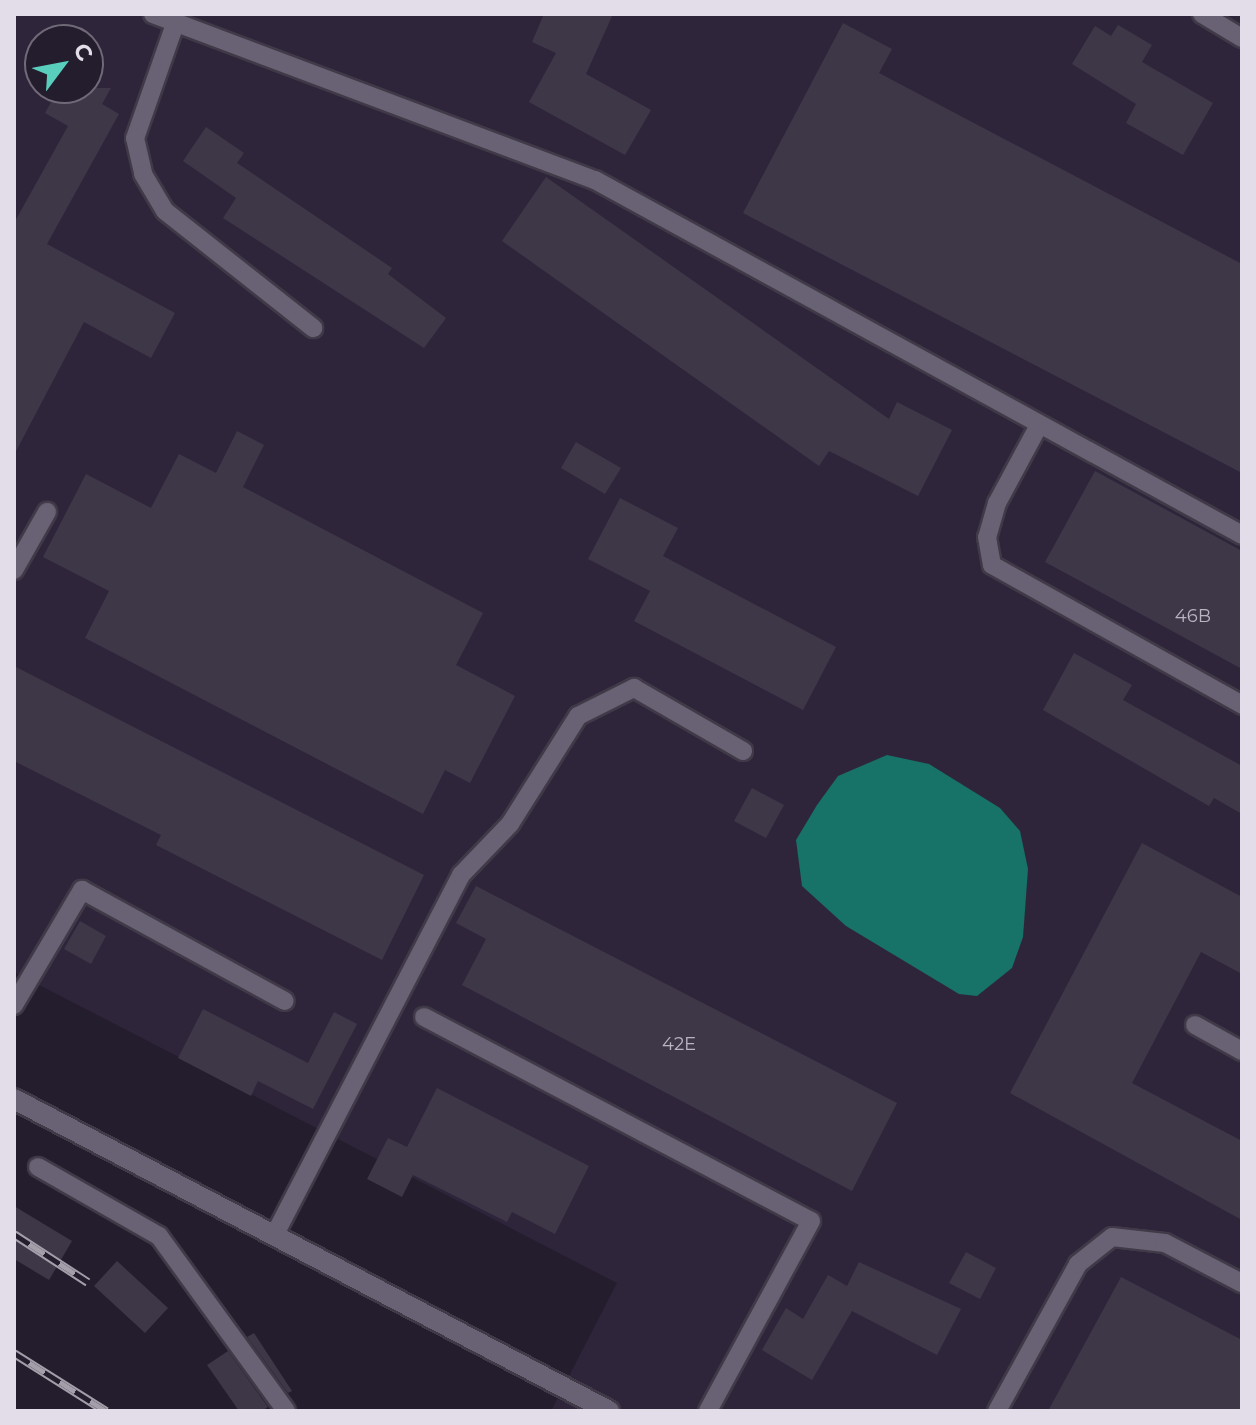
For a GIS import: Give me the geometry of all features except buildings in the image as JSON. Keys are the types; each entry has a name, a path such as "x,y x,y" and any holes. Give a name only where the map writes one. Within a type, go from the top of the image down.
{"street":[{"path":"14,1099 609,1411"}],"lane":[{"path":"153,14 595,180 1038,427 1242,535"},
{"path":"1202,14 1242,38"},
{"path":"175,24 135,138 143,174 165,211 313,328"},
{"path":"1038,427 997,503 987,537 992,565 1242,705"},
{"path":"14,570 47,512"},
{"path":"274,1236 461,875 510,824 578,716 634,688 743,751"},
{"path":"14,1005 82,890 285,1001"},
{"path":"424,1017 811,1221 708,1411"},
{"path":"1195,1025 1242,1051"},
{"path":"38,1167 159,1236 286,1411"},
{"path":"997,1411 1078,1264 1112,1237 1165,1243 1242,1283"}],"shaded area":[{"path":"14,14 1242,14 1242,1411 551,1411 617,1283 14,972"},
{"path":"887,755 929,764 1000,808 1020,831 1028,869 1023,937 1012,968 977,996 959,994 846,926 802,886 796,840 817,805 838,776"}],"railway":[{"path":"14,1234 88,1282"},
{"path":"14,1353 106,1411"}]}
